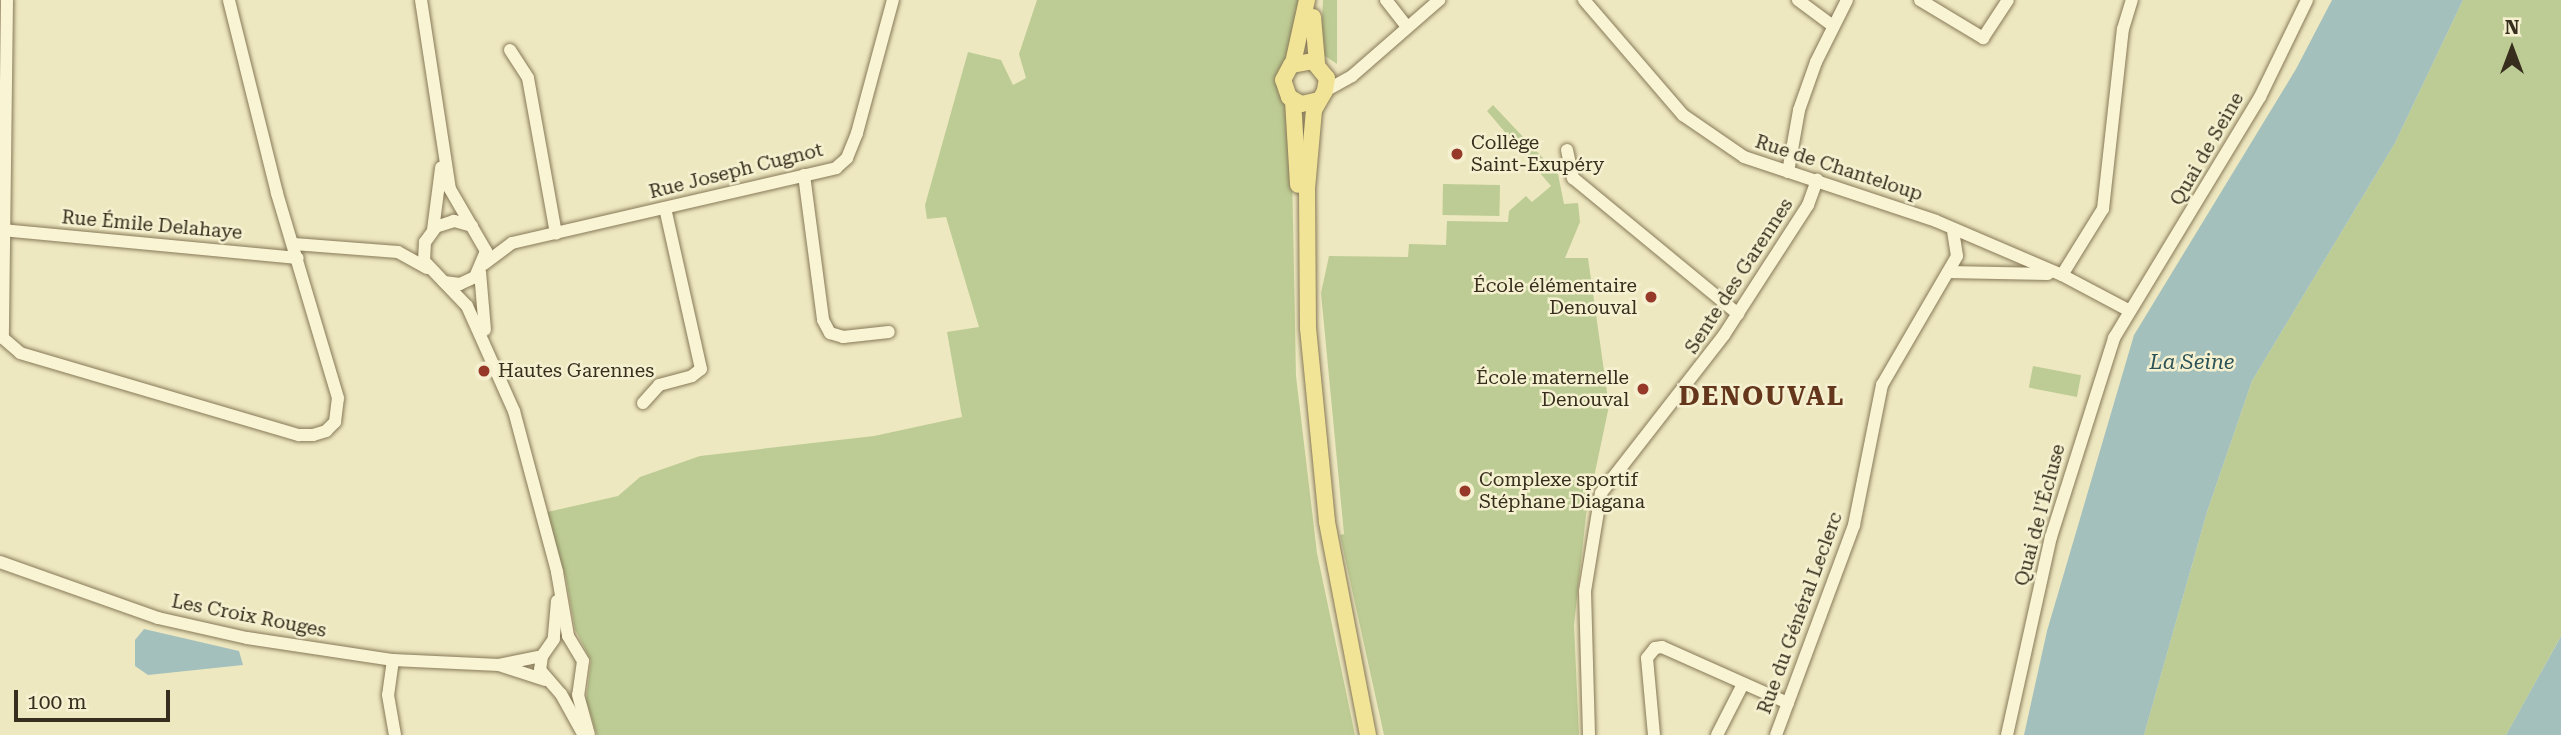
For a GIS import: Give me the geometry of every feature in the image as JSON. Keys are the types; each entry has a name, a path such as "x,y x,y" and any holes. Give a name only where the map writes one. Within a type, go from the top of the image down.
{"main road":[{"path":"1307,0 1293,63 1283,80 1293,100 1298,127 1301,328 1311,450 1329,583 1361,735"},
{"path":"1315,0 1312,40 1320,66 1322,95 1305,215 1312,386 1333,562 1368,735"},
{"path":"1293,63 1305,59 1320,66"},
{"path":"1293,100 1306,104 1322,95"}],"street":[{"path":"7,0 0,324 11,348 299,435 313,435 326,431 335,422 338,398 294,244 276,193 229,0"},
{"path":"421,0 442,152 454,201 486,248 482,268 489,348"},
{"name":"Rue Joseph Cugnot","path":"482,268 512,243 836,168 847,158 893,0"},
{"path":"1386,0 1407,27"},
{"path":"1322,95 1356,72 1438,0"},
{"name":"Rue de Chanteloup","path":"1584,0 1683,115 1744,157 1925,217 1956,238"},
{"path":"1798,0 1833,26"},
{"path":"1788,172 1799,110 1833,26 1847,0"},
{"path":"1920,0 1983,38 2008,0"},
{"path":"2058,274 2103,209 2123,29 2132,0"},
{"name":"Quai de Seine","path":"2128,310 2211,180 2307,0"},
{"path":"510,50 528,78 556,234"},
{"path":"1320,66 1356,72"},
{"path":"1567,150 1573,178 1738,314"},
{"path":"427,268 429,235 442,152"},
{"path":"804,175 823,320 831,333 843,337 889,332"},
{"name":"Sente des Garennes","path":"1589,735 1585,591 1591,538 1605,485 1690,384 1808,205 1817,180"},
{"path":"643,403 659,385 692,376 701,369 665,208"},
{"path":"398,252 448,222 476,230"},
{"name":"Rue Émile Delahaye","path":"2,230 298,258"},
{"name":"Rue Joseph Cugnot","path":"476,230 512,243"},
{"path":"1956,238 1974,239 2058,274 2128,310"},
{"name":"Rue du Général Leclerc","path":"1776,735 1854,526 1882,385 1948,272 1956,238"},
{"path":"294,244 398,252 427,268 461,297 489,348 518,422 557,572 568,636 583,661 579,698 587,735"},
{"path":"444,282 463,283 482,268"},
{"path":"1948,272 2058,274"},
{"name":"Quai de l'Écluse","path":"2007,735 2051,537 2101,373 2128,310"},
{"name":"Les Croix Rouges","path":"0,562 158,618 254,639 393,660 499,665 549,683"},
{"path":"557,572 555,633 540,666 549,683 587,735"},
{"path":"546,652 563,643 576,649"},
{"path":"1654,735 1647,671 1651,650 1662,647 1788,703"},
{"name":"Les Croix Rouges","path":"499,665 546,652"},
{"path":"393,660 388,695 395,735"},
{"path":"549,683 568,687 580,678"},
{"path":"1717,735 1743,684"}],"green space":[{"path":"1037,0 1300,0 1292,50 1279,72 1278,92 1291,118 1296,376 1317,553 1355,735 597,735 586,700 591,661 575,629 566,578 543,513 618,496 640,477 700,456 874,436 962,417 947,332 979,327 946,217 927,219 925,205 968,52 1001,60 1013,85 1026,78 1019,54"},
{"path":"1323,0 1337,0 1337,64 1325,56 1321,44"},
{"path":"2463,0 2561,0 2561,636 2506,735 2144,735 2207,512 2252,381 2395,143"},
{"name":"Complexe sportif Stéphane Diagana","path":"1493,105 1558,174 1564,204 1578,203 1580,222 1565,258 1588,258 1609,406 1586,515 1574,625 1579,735 1384,735 1340,535 1344,534 1321,293 1329,256 1408,257 1409,244 1446,245 1447,221 1508,222 1509,211 1526,196 1532,202 1551,186 1487,111"},
{"path":"1443,184 1500,185 1499,216 1442,215"},
{"path":"2033,366 2081,375 2077,397 2029,388"}],"water":[{"name":"La Seine","path":"2332,0 2463,0 2395,143 2252,381 2207,512 2144,735 2024,735 2047,631 2134,335 2296,69"},
{"path":"144,629 239,651 243,665 148,675 135,666 135,640"},
{"path":"2561,636 2561,735 2506,735 2560,638"}],"place":[{"name":"Collège Saint-Exupéry","path":"1457,154"},
{"name":"École élémentaire Denouval","path":"1651,297"},
{"name":"Hautes Garennes","path":"484,371"},
{"name":"École maternelle Denouval","path":"1643,389"},
{"name":"Complexe sportif Stéphane Diagana","path":"1465,491"}],"district":[{"name":"DENOUVAL","path":"1762,397"}]}
